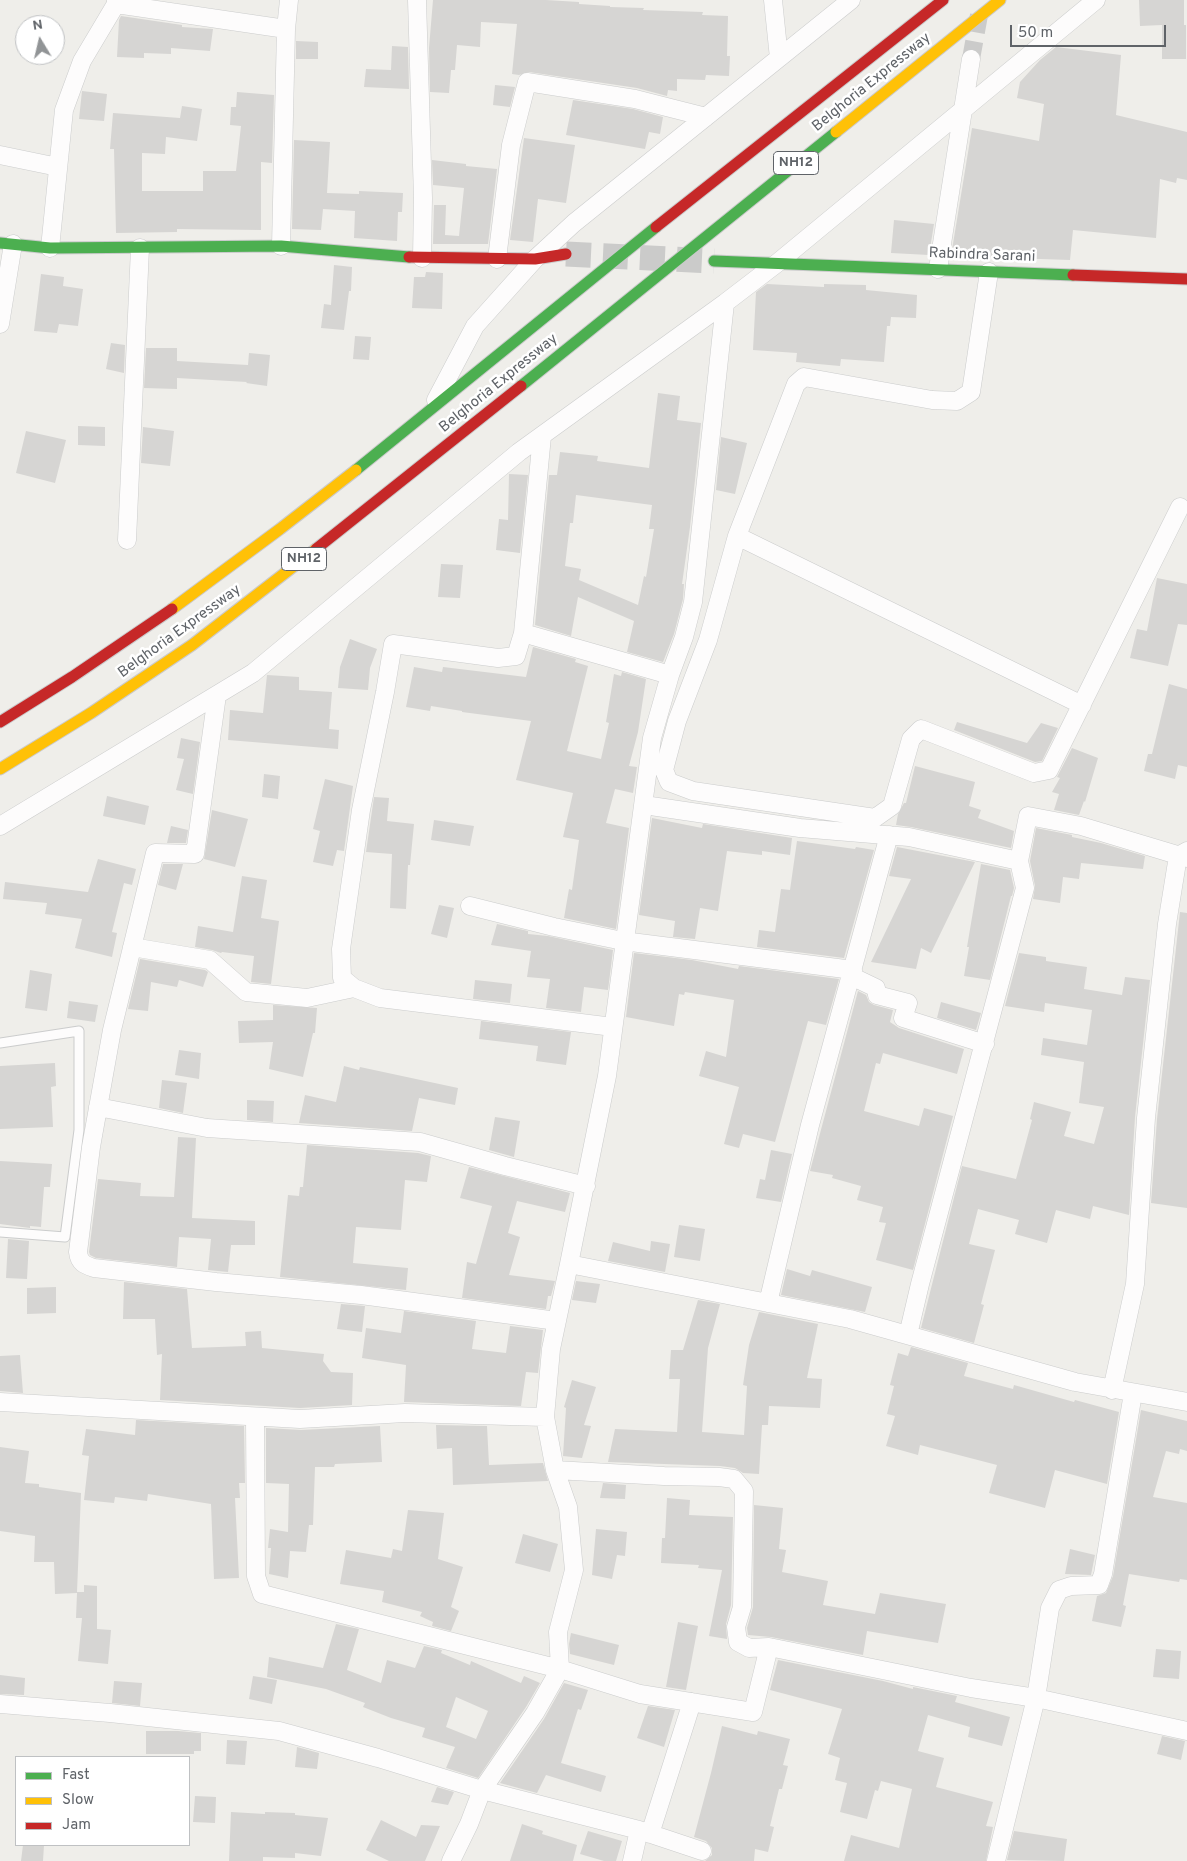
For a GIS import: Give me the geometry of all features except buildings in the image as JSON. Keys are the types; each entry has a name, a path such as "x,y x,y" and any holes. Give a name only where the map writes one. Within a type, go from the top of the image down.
{"main road":[{"name":"Belghoria Expressway","path":"0,722 66,683 158,621 306,508 943,0"},
{"name":"Belghoria Expressway","path":"0,769 91,713 192,645 357,518 1000,0"},
{"path":"6,243 50,248 282,246 422,258 536,259 566,254"},
{"name":"Rabindra Sarani","path":"714,261 1187,279"}],"street":[{"path":"282,246 286,29 289,0"},
{"path":"418,0 423,198 422,258"},
{"path":"773,0 779,58"},
{"path":"431,410 475,326 536,259 574,223 851,0"},
{"path":"0,826 253,673 519,452 776,264 1096,0"},
{"path":"50,248 64,110 82,61 116,2 286,29"},
{"path":"938,270 971,59"},
{"path":"497,259 511,145 527,82 635,99 706,117"},
{"path":"0,155 58,167"},
{"path":"0,324 6,243"},
{"path":"127,540 140,248"},
{"path":"990,272 971,392 957,401 932,400 804,376 796,384 738,536 708,640 677,721 664,770 669,782 693,791 875,818 892,806 911,739 921,729 1034,773 1049,770 1180,507"},
{"path":"451,1861 469,1824 482,1790 534,1713 560,1669 558,1632 574,1570 568,1507 555,1470 545,1417 551,1349 586,1186 606,1076 652,738 693,602 725,303"},
{"path":"542,436 523,633 516,656 498,658 393,644 386,692 361,810 341,949 342,978 354,988 380,998 613,1026"},
{"path":"738,536 1082,705"},
{"path":"523,633 670,675"},
{"path":"217,695 196,854 155,853 132,946 112,1030 90,1147 78,1252 79,1258 84,1264 94,1268 206,1281 361,1295 557,1321"},
{"path":"644,805 800,828 909,837 1019,861"},
{"path":"908,1335 1025,888 1019,861 1028,816 1082,826 1184,855 1167,924 1146,1118 1135,1284 1112,1390"},
{"path":"768,1303 810,1125 889,835"},
{"path":"470,906 554,927 623,941 852,973 876,988 877,994 908,1003 903,1018 985,1044"},
{"path":"132,946 210,960 246,992 307,998 354,988"},
{"path":"98,1108 207,1128 420,1142 586,1186"},
{"path":"569,1264 850,1319 1075,1382 1187,1402"},
{"path":"996,1861 1036,1698 1050,1608 1059,1590 1071,1586 1099,1585 1103,1574 1133,1393"},
{"path":"0,1402 300,1419 405,1413 545,1417"},
{"path":"255,1416 256,1576 262,1594 560,1669 640,1694 753,1712 769,1647"},
{"path":"555,1470 664,1476 719,1476 734,1479 744,1491 742,1607 736,1627 738,1642 749,1648 769,1647 971,1688 1036,1698 1187,1731"},
{"path":"632,1861 692,1702"},
{"path":"0,1704 110,1713 279,1731 378,1758 482,1790 644,1832 702,1851"}],"lane":[{"path":"0,1043 79,1031 79,1130 65,1237 0,1232"}],"tunnel":[{"path":"971,59 979,15"},
{"path":"566,254 714,261"}],"traffic: fast":[{"path":"521,386 836,132"},
{"path":"356,470 656,227"},
{"path":"0,243 50,248 281,246 409,257"},
{"path":"714,261 1073,275"}],"traffic: slow":[{"path":"836,132 1000,0"},
{"path":"172,609 356,470"},
{"path":"0,769 91,713 192,645 316,549"}],"traffic: jam":[{"path":"656,227 943,0"},
{"path":"409,257 535,259 566,254"},
{"path":"1073,275 1187,279"},
{"path":"316,549 521,386"},
{"path":"0,722 72,677 172,609"}]}
